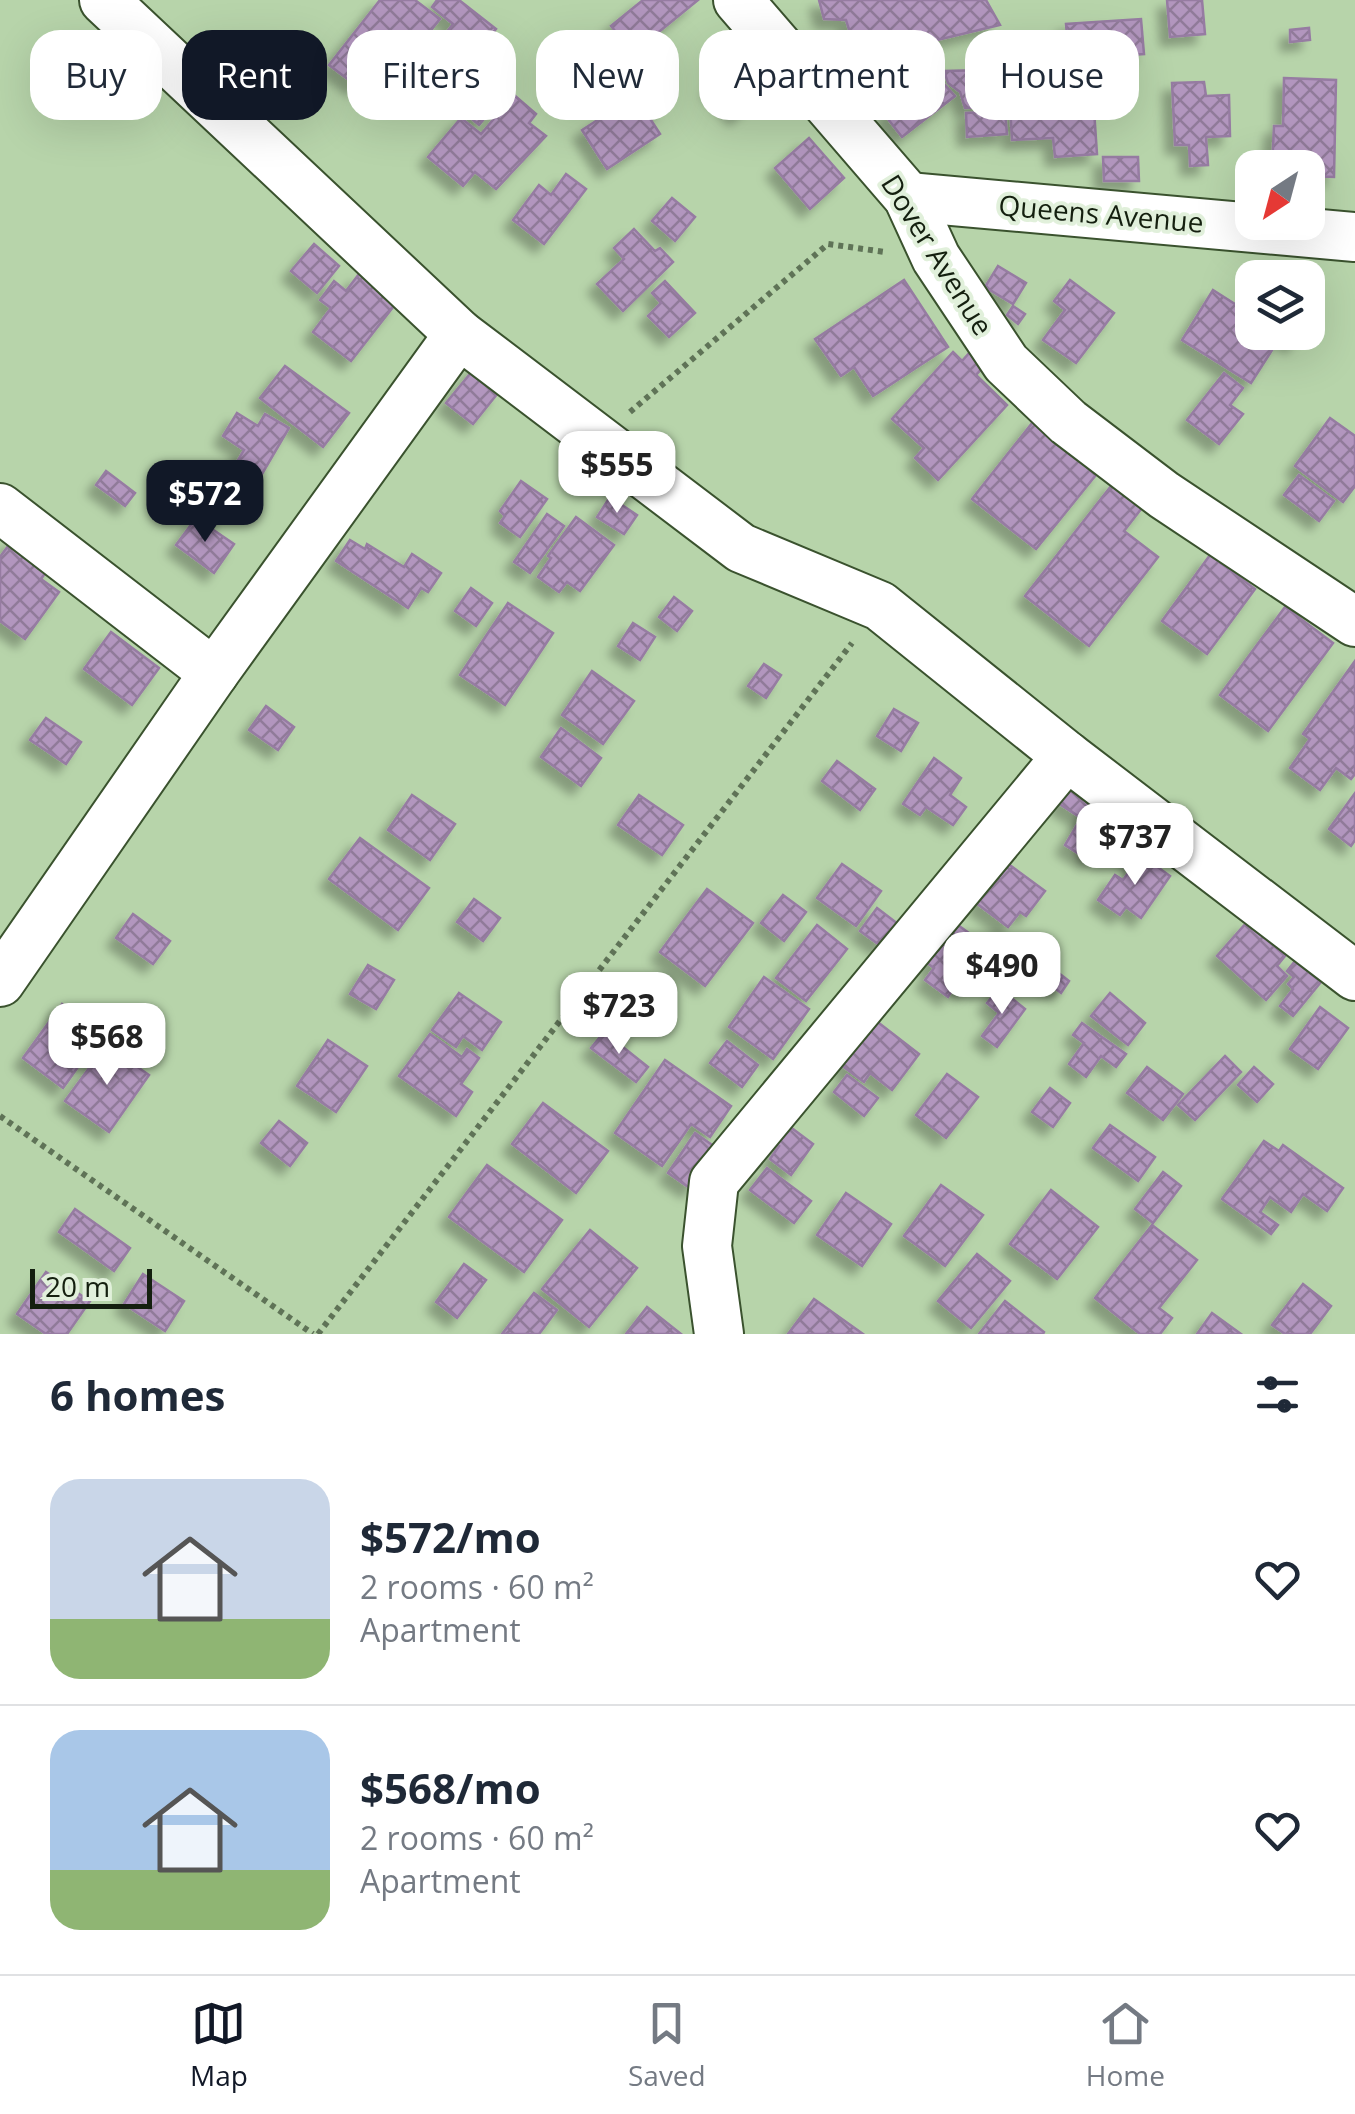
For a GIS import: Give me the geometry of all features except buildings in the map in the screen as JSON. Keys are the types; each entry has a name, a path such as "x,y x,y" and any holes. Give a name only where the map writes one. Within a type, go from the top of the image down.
{"street":[{"path":"104,0 459,334 741,548 880,606 1067,756 1355,976"},
{"name":"Dover Avenue","path":"738,0 908,197 936,258 1006,363 1068,422 1164,495 1355,622"},
{"name":"Queens Avenue","path":"908,197 1355,237"},
{"path":"0,982 214,674 459,334"},
{"path":"0,508 214,674"},
{"path":"718,1334 707,1246 714,1182 1067,756"}],"path":[{"path":"597,440 828,244 936,258"},
{"path":"0,1116 315,1334 880,606"}]}
